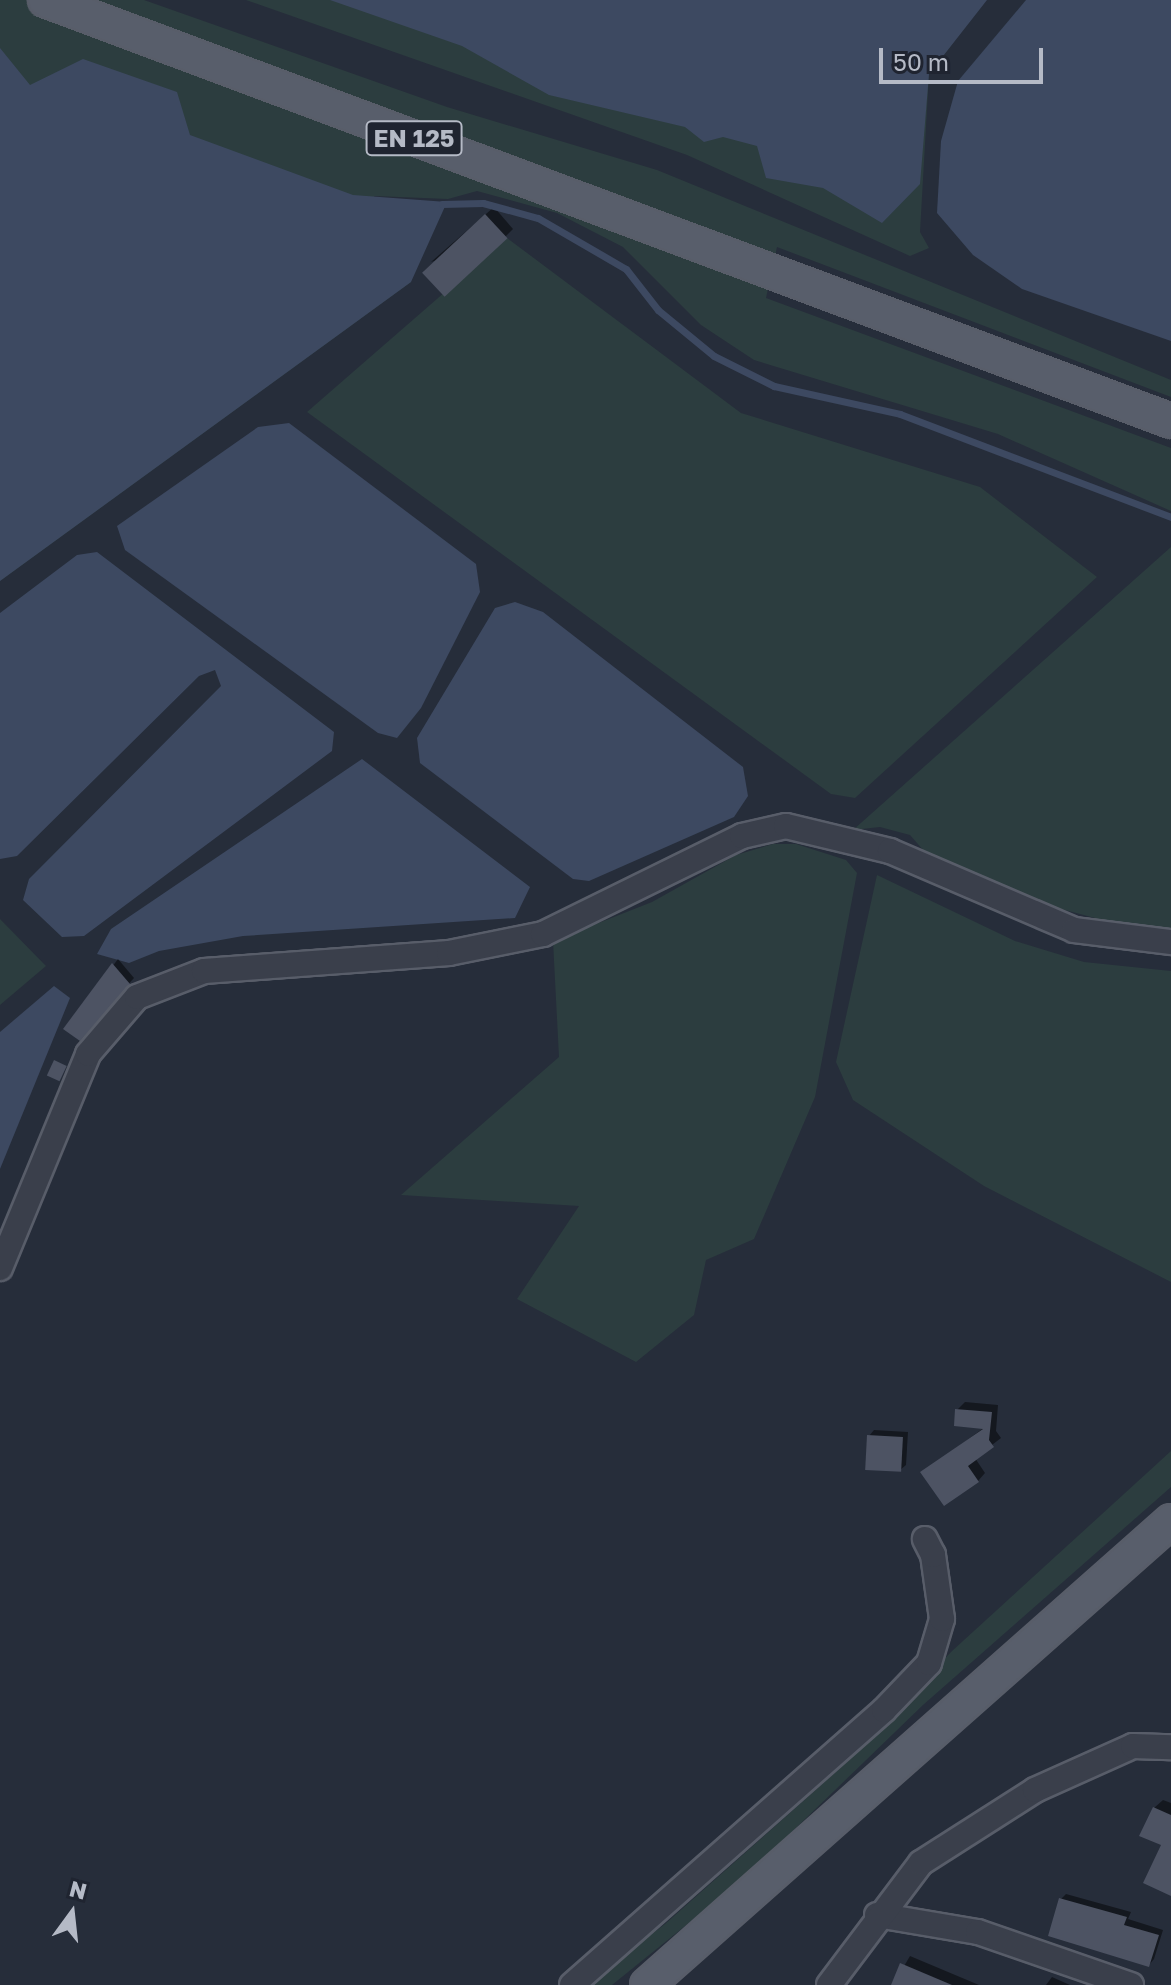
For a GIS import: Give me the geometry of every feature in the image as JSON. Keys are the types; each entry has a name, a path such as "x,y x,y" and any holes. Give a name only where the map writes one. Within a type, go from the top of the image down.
{"main road":[{"name":"EN 125","path":"45,0 1171,421"},
{"path":"647,1985 1171,1521"}],"street":[{"path":"0,1268 88,1054 137,997 204,971 449,953 543,934 742,836 786,826 890,851 1074,930 1171,942"},
{"path":"572,1985 884,1710 929,1663 942,1619 933,1555 925,1539"},
{"path":"829,1985 877,1915 921,1863 1035,1790 1133,1746 1171,1747"},
{"path":"877,1915 978,1932 1131,1985"}],"shaded area":[{"path":"0,0 144,0 447,107 657,170 1171,380 1171,397 777,247 766,298 1171,448 1171,511 998,434 754,360 701,325 623,247 557,213 477,191 448,199 374,196 411,282 0,581"},
{"path":"246,0 587,0 953,43 929,74 920,232 929,248 910,256 687,155"},
{"path":"507,238 741,413 980,487 1097,577 855,798 831,794 307,412"},
{"path":"1171,547 1171,929 1110,922 1035,902 924,851 910,835 880,827 853,830"},
{"path":"773,844 796,844 846,860 857,873 815,1097 754,1239 706,1260 694,1315 636,1362 517,1299 579,1206 401,1195 559,1057 553,941 652,902 736,855"},
{"path":"877,875 1015,941 1084,962 1171,971 1171,1282 984,1186 853,1100 836,1062"},
{"path":"0,919 46,966 0,1005"},
{"path":"1171,1451 1171,1487 923,1705 742,1880 612,1985 586,1985 665,1924 847,1762 952,1651"}],"water":[{"path":"330,0 987,0 929,74 920,184 882,223 823,188 766,178 757,146 723,137 704,142 685,127 549,95 462,46"},
{"path":"1026,0 1171,0 1171,341 1022,289 973,255 937,213 941,141 958,81"},
{"path":"0,48 30,85 83,59 177,92 190,135 353,195 447,202 411,282 0,581"},
{"path":"289,423 476,564 480,592 421,708 397,738 378,733 125,550 117,526 258,427"},
{"path":"97,552 334,732 332,751 84,936 62,937 23,900 29,879 221,686 215,670 199,676 17,856 0,859 0,613 77,555"},
{"path":"515,602 543,612 743,767 748,796 734,817 589,881 573,879 420,763 417,738 495,608"},
{"path":"362,759 530,887 515,918 243,936 159,951 129,963 97,954 111,929"},
{"path":"54,986 70,998 0,1169 0,1032"}],"building":[{"path":"485,214 508,238 445,297 422,273"},
{"path":"112,963 130,984 80,1041 63,1029"},
{"path":"54,1060 67,1066 60,1081 47,1075"},
{"path":"955,1409 992,1412 989,1440 994,1447 968,1466 979,1482 944,1506 920,1472 983,1429 954,1426"},
{"path":"867,1435 903,1437 901,1472 865,1470"},
{"path":"1153,1807 1171,1815 1171,1896 1143,1883 1161,1845 1139,1836"},
{"path":"1059,1898 1127,1917 1124,1925 1159,1935 1149,1967 1048,1936"},
{"path":"900,1963 952,1985 891,1985"}],"waterway":[{"path":"442,204 483,203 538,218 626,269 658,310 714,356 774,386 900,414 1171,517"}]}
